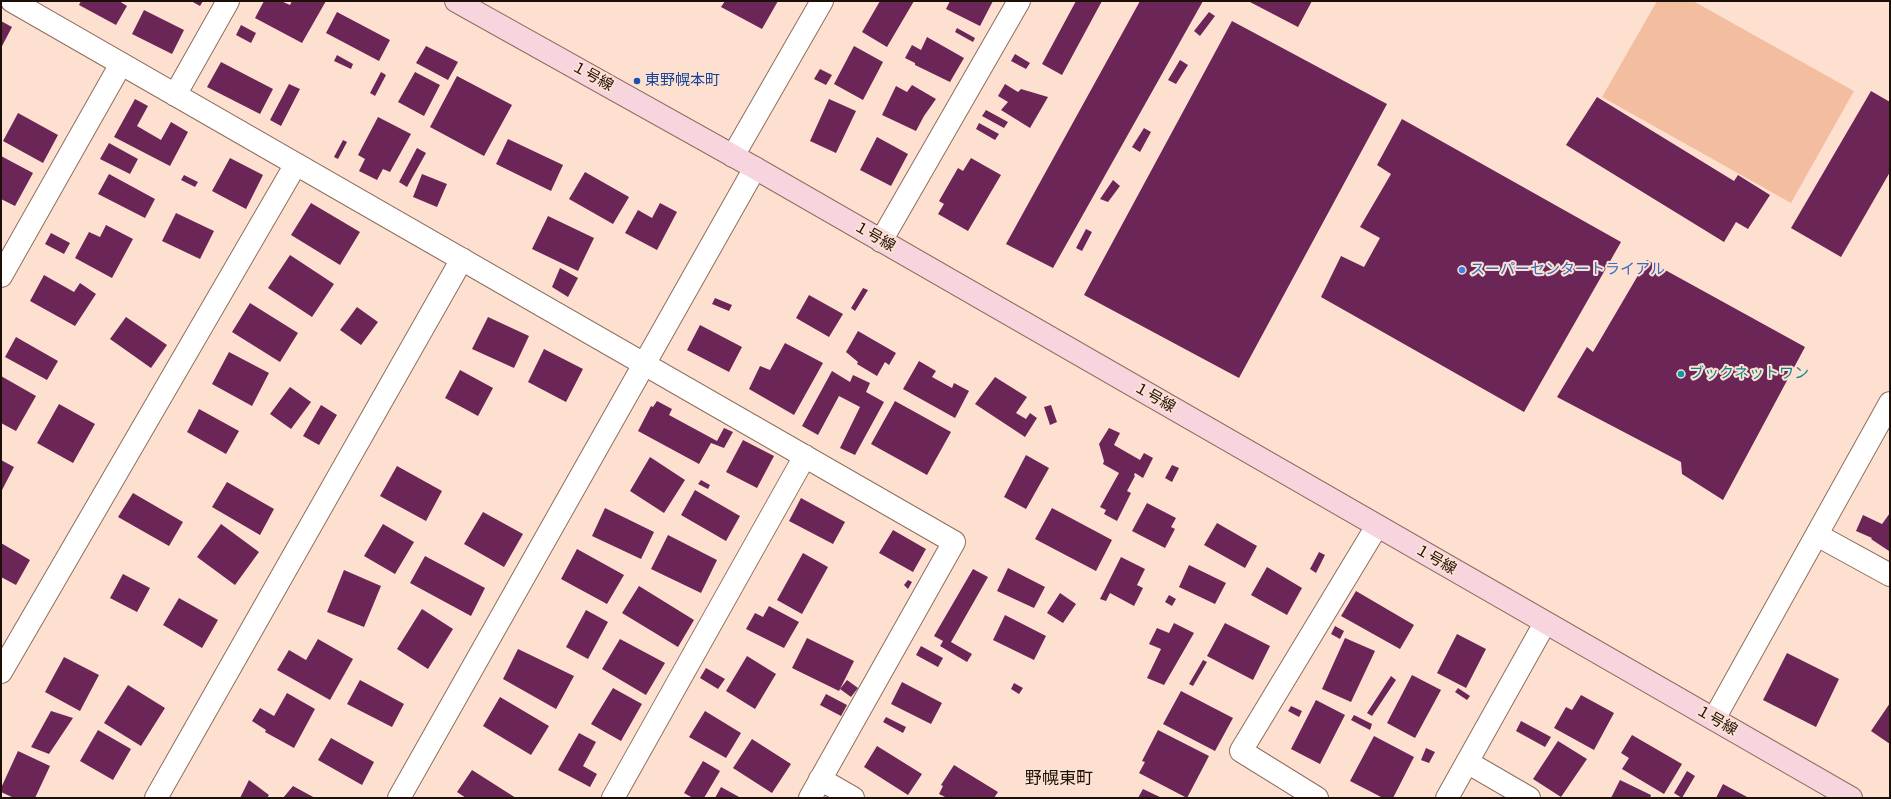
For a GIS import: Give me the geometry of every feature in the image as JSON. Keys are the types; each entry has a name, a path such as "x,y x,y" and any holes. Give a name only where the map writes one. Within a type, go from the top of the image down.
{"street":[{"path":"12,1 954,542 810,798"},
{"path":"175,95 228,1"},
{"name":"１号線","path":"456,1 755,168 1851,798"},
{"path":"733,156 822,1"},
{"path":"881,241 1019,1"},
{"path":"1,276 121,64"},
{"path":"1,672 296,164"},
{"path":"399,798 755,168"},
{"path":"156,798 462,260"},
{"path":"1714,719 1890,402"},
{"path":"613,798 805,456"},
{"path":"1317,798 1241,751 1377,526"},
{"path":"1817,535 1890,575"},
{"path":"1447,798 1545,622"},
{"path":"1467,762 1529,798"},
{"path":"820,779 853,798"}],"shaded area":[{"path":"1657,1 1693,1 1854,91 1791,203 1602,97"}],"building":[{"path":"81,1 119,1 127,6 116,25 79,5"},
{"path":"191,1 203,1 200,6"},
{"path":"264,1 281,1 290,5 292,1 326,1 302,43 255,18"},
{"path":"725,1 778,1 762,29 721,7"},
{"path":"880,1 914,1 887,47 862,32"},
{"path":"950,1 993,1 980,26 946,9"},
{"path":"1076,1 1102,1 1062,75 1042,64"},
{"path":"1140,1 1203,1 1053,268 1006,244"},
{"path":"1248,1 1312,1 1298,27"},
{"path":"144,10 184,30 172,54 132,34"},
{"path":"337,12 390,40 379,61 326,33"},
{"path":"1209,12 1215,16 1200,36 1194,31"},
{"path":"1,21 12,27 1,48"},
{"path":"1232,21 1387,104 1239,378 1084,295"},
{"path":"241,25 256,33 251,43 236,35"},
{"path":"957,28 975,38 973,42 955,32"},
{"path":"927,37 964,58 950,82 915,65 915,63 905,58 912,45 921,50"},
{"path":"426,46 458,62 448,80 416,63"},
{"path":"854,46 883,62 863,100 834,84"},
{"path":"1015,54 1030,63 1026,69 1011,61"},
{"path":"337,55 353,64 351,69 334,61"},
{"path":"1180,60 1188,65 1176,84 1168,80"},
{"path":"221,62 273,89 260,114 207,87"},
{"path":"820,69 832,75 826,85 814,79"},
{"path":"381,72 386,75 375,96 370,93"},
{"path":"415,72 440,85 424,116 398,102"},
{"path":"457,76 512,105 484,156 430,127"},
{"path":"289,84 300,89 281,126 270,120"},
{"path":"1005,84 1018,92 1021,89 1048,97 1030,128 1001,110 1008,102 998,96"},
{"path":"912,85 936,99 916,131 882,115 896,86 907,92"},
{"path":"1871,91 1890,102 1890,172 1841,257 1791,228"},
{"path":"1597,97 1734,181 1738,175 1770,195 1748,229 1736,222 1724,242 1566,145"},
{"path":"135,99 148,106 137,126 161,140 171,122 188,132 170,166 114,137"},
{"path":"829,99 856,111 836,153 810,141"},
{"path":"986,110 1008,122 1004,128 982,116"},
{"path":"18,113 58,135 43,163 3,141"},
{"path":"378,117 411,134 390,172 383,169 377,180 359,171 365,159 358,155"},
{"path":"1402,119 1621,242 1524,412 1321,297 1341,256 1364,267 1380,238 1360,227 1391,174 1377,165"},
{"path":"979,123 999,134 995,140 976,129"},
{"path":"1144,128 1151,132 1140,152 1132,147"},
{"path":"877,137 908,154 891,186 860,170"},
{"path":"508,139 563,165 551,191 496,164"},
{"path":"343,140 347,142 338,159 334,157"},
{"path":"109,143 138,159 130,174 100,159"},
{"path":"417,148 426,153 407,187 399,182"},
{"path":"1,156 33,173 15,206 1,199"},
{"path":"230,158 263,175 246,209 212,191"},
{"path":"971,158 1001,175 968,231 938,214 944,204 939,201 958,168 963,171"},
{"path":"585,172 629,197 613,224 569,199"},
{"path":"109,174 155,199 145,218 98,194"},
{"path":"422,174 447,184 437,207 413,197"},
{"path":"184,175 198,182 195,187 181,180"},
{"path":"1113,180 1120,186 1108,202 1100,199"},
{"path":"311,203 360,232 340,265 291,235"},
{"path":"660,203 677,212 657,250 625,233 638,210 652,218"},
{"path":"176,213 214,231 200,259 162,241"},
{"path":"548,216 594,238 578,271 532,249"},
{"path":"106,225 133,239 112,278 75,258 89,232 100,237"},
{"path":"1086,229 1092,232 1082,251 1076,248"},
{"path":"51,233 70,243 64,254 45,244"},
{"path":"290,255 334,284 312,317 268,288"},
{"name":"ブックネットワン","path":"1647,260 1805,347 1723,500 1682,474 1681,462 1557,397 1587,347 1593,352"},
{"path":"560,268 578,278 568,297 552,287"},
{"path":"44,275 74,292 80,283 96,294 75,326 30,301"},
{"path":"863,288 868,290 855,311 851,308"},
{"path":"809,295 843,314 829,337 796,318"},
{"path":"715,298 732,305 729,311 712,304"},
{"path":"250,303 298,333 280,362 232,332"},
{"path":"357,307 378,322 361,345 340,330"},
{"path":"126,317 167,345 151,368 110,339"},
{"path":"488,317 529,336 514,368 472,349"},
{"path":"700,325 742,347 729,372 687,350"},
{"path":"858,331 896,353 889,365 885,362 877,376 857,364 858,362 846,352"},
{"path":"16,337 58,361 47,380 5,357"},
{"path":"785,343 823,363 794,415 749,389 760,366 770,370"},
{"path":"544,349 583,369 566,402 528,382"},
{"path":"229,352 269,373 252,406 212,384"},
{"path":"919,361 936,371 932,377 952,388 954,383 969,391 955,418 903,389"},
{"path":"460,370 493,388 478,416 445,398"},
{"path":"832,371 850,382 853,375 870,383 866,392 884,402 855,455 840,448 860,407 839,396 818,435 802,426"},
{"path":"1,376 36,396 16,431 1,423"},
{"path":"995,377 1027,397 1016,413 1026,419 1030,413 1037,418 1025,437 975,404"},
{"path":"290,387 311,402 291,429 270,414"},
{"path":"657,401 672,409 669,415 717,441 724,428 733,432 724,448 711,443 699,464 638,431 651,406 653,407"},
{"path":"895,401 951,432 927,475 871,444"},
{"path":"59,404 95,424 73,463 37,443"},
{"path":"321,405 337,415 319,445 303,436"},
{"path":"1051,405 1057,422 1050,425 1044,407"},
{"path":"199,409 239,431 226,454 187,432"},
{"path":"1109,428 1120,433 1114,445 1140,460 1144,453 1153,458 1143,478 1135,473 1135,476 1127,491 1131,493 1117,521 1104,514 1106,510 1100,507 1119,473 1103,464 1104,461 1099,444"},
{"path":"743,440 774,456 757,488 726,472"},
{"path":"1026,455 1049,468 1026,509 1004,497"},
{"path":"650,457 685,480 664,513 630,491"},
{"path":"1,460 14,467 1,492"},
{"path":"1172,465 1179,468 1172,482 1165,478"},
{"path":"397,466 442,491 426,521 380,496"},
{"path":"701,480 710,485 708,489 698,484"},
{"path":"227,482 274,509 260,535 212,507"},
{"path":"695,490 740,516 726,541 681,515"},
{"path":"133,493 183,522 169,546 118,517"},
{"path":"801,498 845,522 833,544 789,521"},
{"path":"1147,503 1176,518 1171,527 1175,529 1165,548 1132,531"},
{"path":"605,508 654,532 641,559 592,536"},
{"path":"1052,508 1112,540 1096,571 1035,539"},
{"path":"483,512 523,534 504,567 464,544"},
{"path":"1890,513 1889,551 1871,539 1872,538 1856,531 1863,515 1882,524"},
{"path":"1217,523 1257,546 1245,568 1204,545"},
{"path":"221,524 259,552 235,585 197,557"},
{"path":"383,524 414,542 395,574 364,556"},
{"path":"893,530 926,549 913,572 879,553"},
{"path":"668,535 717,560 701,593 651,569"},
{"path":"1,543 30,560 16,585 1,577"},
{"path":"577,549 624,575 607,604 561,579"},
{"path":"1319,552 1325,555 1316,573 1310,569"},
{"path":"803,553 828,567 802,614 777,600"},
{"path":"425,556 485,588 471,616 410,583"},
{"path":"1121,557 1145,569 1137,585 1143,588 1134,606 1110,593 1106,601 1100,599"},
{"path":"1189,565 1226,583 1215,604 1179,587"},
{"path":"1267,567 1302,588 1287,615 1251,595"},
{"path":"1008,568 1045,587 1034,608 997,591"},
{"path":"973,569 988,577 951,642 972,654 967,662 940,646 943,641 934,636"},
{"path":"344,570 381,586 364,627 327,612"},
{"path":"123,574 150,588 137,612 110,598"},
{"path":"908,580 912,582 908,589 904,585"},
{"path":"639,586 694,620 678,647 622,613"},
{"path":"1356,591 1414,625 1400,649 1341,616"},
{"path":"1060,593 1076,604 1063,623 1047,613"},
{"path":"1169,595 1176,599 1172,606 1165,602"},
{"path":"179,598 218,620 202,648 163,625"},
{"path":"769,606 799,622 784,648 746,629 755,613 763,617"},
{"path":"422,609 453,629 428,669 397,649"},
{"path":"586,610 608,622 588,659 566,647"},
{"path":"1005,615 1046,636 1034,660 993,640"},
{"path":"1174,623 1194,633 1164,685 1147,678 1161,649 1149,644 1157,628 1169,633"},
{"path":"1225,623 1270,646 1253,680 1207,656"},
{"path":"1335,626 1344,631 1340,639 1331,634"},
{"path":"1457,634 1486,649 1466,688 1437,673"},
{"path":"807,638 854,661 839,691 792,668"},
{"path":"1345,638 1375,651 1351,702 1322,689"},
{"path":"318,639 353,659 330,700 277,670 289,650 306,660"},
{"path":"620,639 665,663 646,695 602,669"},
{"path":"921,646 943,658 938,667 916,655"},
{"path":"518,649 574,676 556,709 503,679"},
{"path":"1787,653 1839,679 1816,727 1763,700"},
{"path":"747,656 776,674 755,709 726,691"},
{"path":"64,657 99,675 80,711 45,692"},
{"path":"1203,660 1207,662 1193,686 1189,684"},
{"path":"706,668 725,679 718,689 700,678"},
{"path":"1412,675 1441,690 1415,738 1387,723"},
{"path":"1391,676 1396,680 1372,716 1367,713"},
{"path":"360,680 404,704 392,727 347,704"},
{"path":"847,680 858,688 851,697 840,689"},
{"path":"902,682 942,703 931,724 891,704"},
{"path":"1014,683 1023,688 1019,694 1011,689"},
{"path":"128,685 165,708 141,746 104,723"},
{"path":"613,688 642,704 621,741 591,724"},
{"path":"1458,688 1470,696 1467,700 1455,692"},
{"path":"1181,691 1233,718 1215,751 1163,724"},
{"path":"287,693 315,709 294,748 265,732 266,730 252,721 260,708 274,716"},
{"path":"826,694 847,705 841,716 820,705"},
{"path":"1581,695 1614,713 1594,750 1554,728 1566,707 1572,710"},
{"path":"500,697 549,726 531,755 483,726"},
{"path":"1316,700 1345,715 1320,764 1291,749"},
{"path":"1890,703 1890,744 1871,731"},
{"path":"1291,706 1302,711 1299,717 1288,711"},
{"path":"51,711 73,718 49,754 31,747"},
{"path":"705,711 741,733 726,758 689,737"},
{"path":"1354,715 1372,724 1370,730 1351,720"},
{"path":"886,717 906,727 903,733 883,722"},
{"path":"1521,721 1551,737 1545,747 1516,731"},
{"path":"98,730 131,749 113,780 80,761"},
{"path":"1158,730 1209,756 1187,798 1139,773 1145,762 1142,761"},
{"path":"579,733 596,742 583,766 597,774 590,787 558,770"},
{"path":"1632,735 1682,764 1664,794 1622,769 1629,758 1621,753"},
{"path":"1374,736 1414,757 1393,798 1383,798 1350,781"},
{"path":"331,738 374,762 362,785 318,760"},
{"path":"752,739 791,764 772,793 733,768"},
{"path":"1558,741 1587,759 1561,797 1533,779"},
{"path":"877,746 922,774 908,795 864,767"},
{"path":"1426,748 1435,752 1429,763 1421,760"},
{"path":"18,751 50,766 35,798 14,798 1,792 1,788"},
{"path":"703,761 720,771 704,798 693,798 684,793"},
{"path":"954,765 998,792 994,798 947,798 939,794 943,786 941,785"},
{"path":"472,770 516,798 466,798 457,792"},
{"path":"1687,771 1695,776 1682,798 1674,793"},
{"path":"249,780 269,795 267,798 240,798"},
{"path":"1620,780 1651,795 1650,798 1611,798"},
{"path":"1723,784 1749,798 1716,798"},
{"path":"293,786 315,798 283,798"},
{"path":"721,787 741,798 715,798"},
{"path":"1143,789 1162,798 1138,798"}],"place":[{"name":"東野幌本町","path":"637,81"},
{"name":"スーパーセンタートライアル","path":"1462,270"},
{"name":"ブックネットワン","path":"1681,374"}],"district":[{"name":"野幌東町","path":"1059,780"}]}
